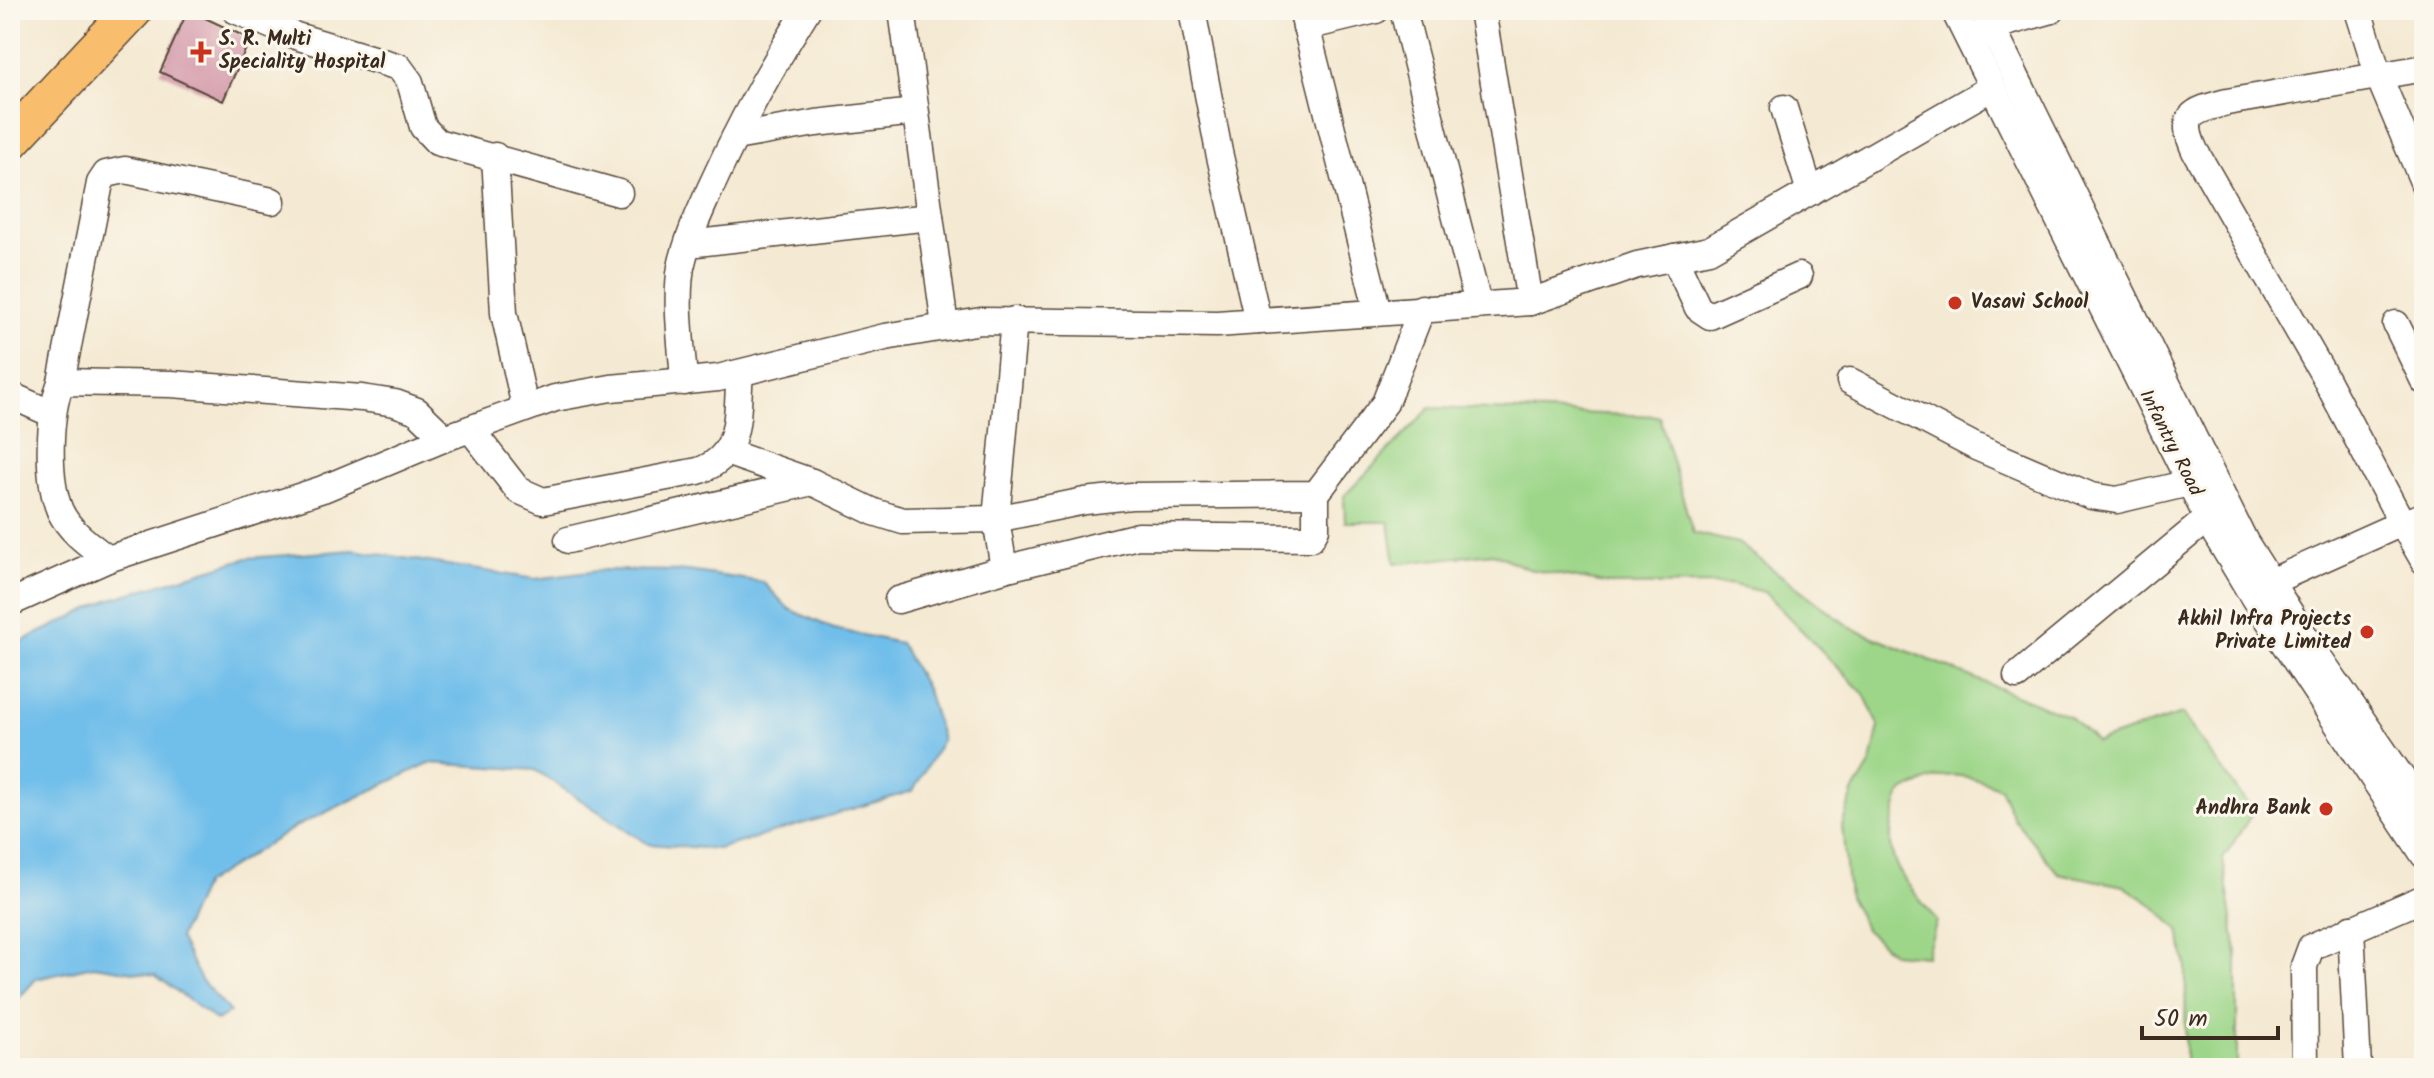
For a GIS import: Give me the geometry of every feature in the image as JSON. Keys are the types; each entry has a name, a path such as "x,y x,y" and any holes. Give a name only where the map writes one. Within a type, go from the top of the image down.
{"highway":[{"path":"10,108 98,10"},
{"path":"10,141 133,10"}],"street":[{"path":"235,10 296,36 399,67 410,82 428,136 437,142 619,193"},
{"path":"684,382 681,268 688,244 764,78 807,10"},
{"path":"902,10 945,326"},
{"path":"1192,10 1219,152 1258,321"},
{"path":"1376,10 1304,19 1378,312"},
{"path":"1403,10 1478,304"},
{"path":"1482,10 1530,302"},
{"name":"Infantry Road","path":"1954,10 2208,518 2424,810"},
{"path":"1968,43 1988,18 2052,10"},
{"path":"2358,10 2379,77 2418,154 2424,184"},
{"name":"Infantry Road","path":"1988,18 2217,486 2260,586 2424,855"},
{"path":"2424,68 2198,110 2189,118 2186,132 2322,372 2413,519 2424,561"},
{"path":"10,603 108,559 323,489 525,407 611,388 684,382 740,373 885,337 945,326 1014,320 1217,324 1530,302 1637,265 1709,250 1991,88"},
{"path":"1784,108 1810,192"},
{"path":"735,137 816,123 915,112"},
{"path":"495,156 504,313 525,407"},
{"path":"108,559 75,532 61,512 55,496 50,413 61,382 100,183 106,174 125,170 272,201"},
{"path":"688,244 930,217"},
{"path":"1674,257 1698,308 1710,316 1799,276"},
{"path":"898,600 1004,569 1138,536 1311,538 1316,529 1316,494 1385,403 1422,308"},
{"path":"1004,569 996,519 1014,320"},
{"path":"2396,324 2424,381"},
{"path":"472,431 518,490 543,501 698,471 716,465 729,453 740,373"},
{"path":"1850,381 1976,447 2103,499 2129,498 2189,483"},
{"path":"61,382 171,384 384,401 417,411 445,438"},
{"path":"10,395 50,413"},
{"path":"729,453 812,482 874,512 903,521 996,519 1085,501 1131,496 1316,494"},
{"path":"568,540 812,482"},
{"path":"2017,676 2208,518"},
{"path":"2260,586 2413,519"},
{"path":"2305,1068 2306,955 2311,947 2424,898"},
{"path":"2351,928 2358,1068"}],"green space":[{"path":"1430,408 1659,416 1693,533 1738,543 1851,628 2070,717 2097,742 2182,714 2253,812 2223,859 2237,953 2237,1068 2185,1068 2186,966 2179,930 2154,906 2124,886 2058,873 2014,819 2000,788 1985,782 1961,776 1939,777 1901,793 1894,815 1892,849 1902,876 1937,921 1926,956 1892,953 1866,930 1849,897 1842,825 1853,793 1871,763 1879,726 1864,694 1764,592 1729,584 1616,585 1528,569 1493,553 1395,564 1389,522 1345,522 1344,496"}],"water":[{"path":"354,550 535,579 605,570 688,571 763,582 789,609 834,629 900,643 927,690 942,740 913,791 718,849 648,844 535,770 429,763 297,826 204,884 179,938 201,980 230,1012 217,1021 155,975 93,966 36,979 10,1008 10,652 24,640 108,600 247,558"}],"building":[{"path":"188,10 250,39 223,101 160,72"}],"place":[{"name":"S. R. Multi Speciality Hospital","path":"201,52"},
{"name":"Vasavi School","path":"1955,303"},
{"name":"Akhil Infra Projects Private Limited","path":"2367,632"},
{"name":"Andhra Bank","path":"2326,809"}]}
